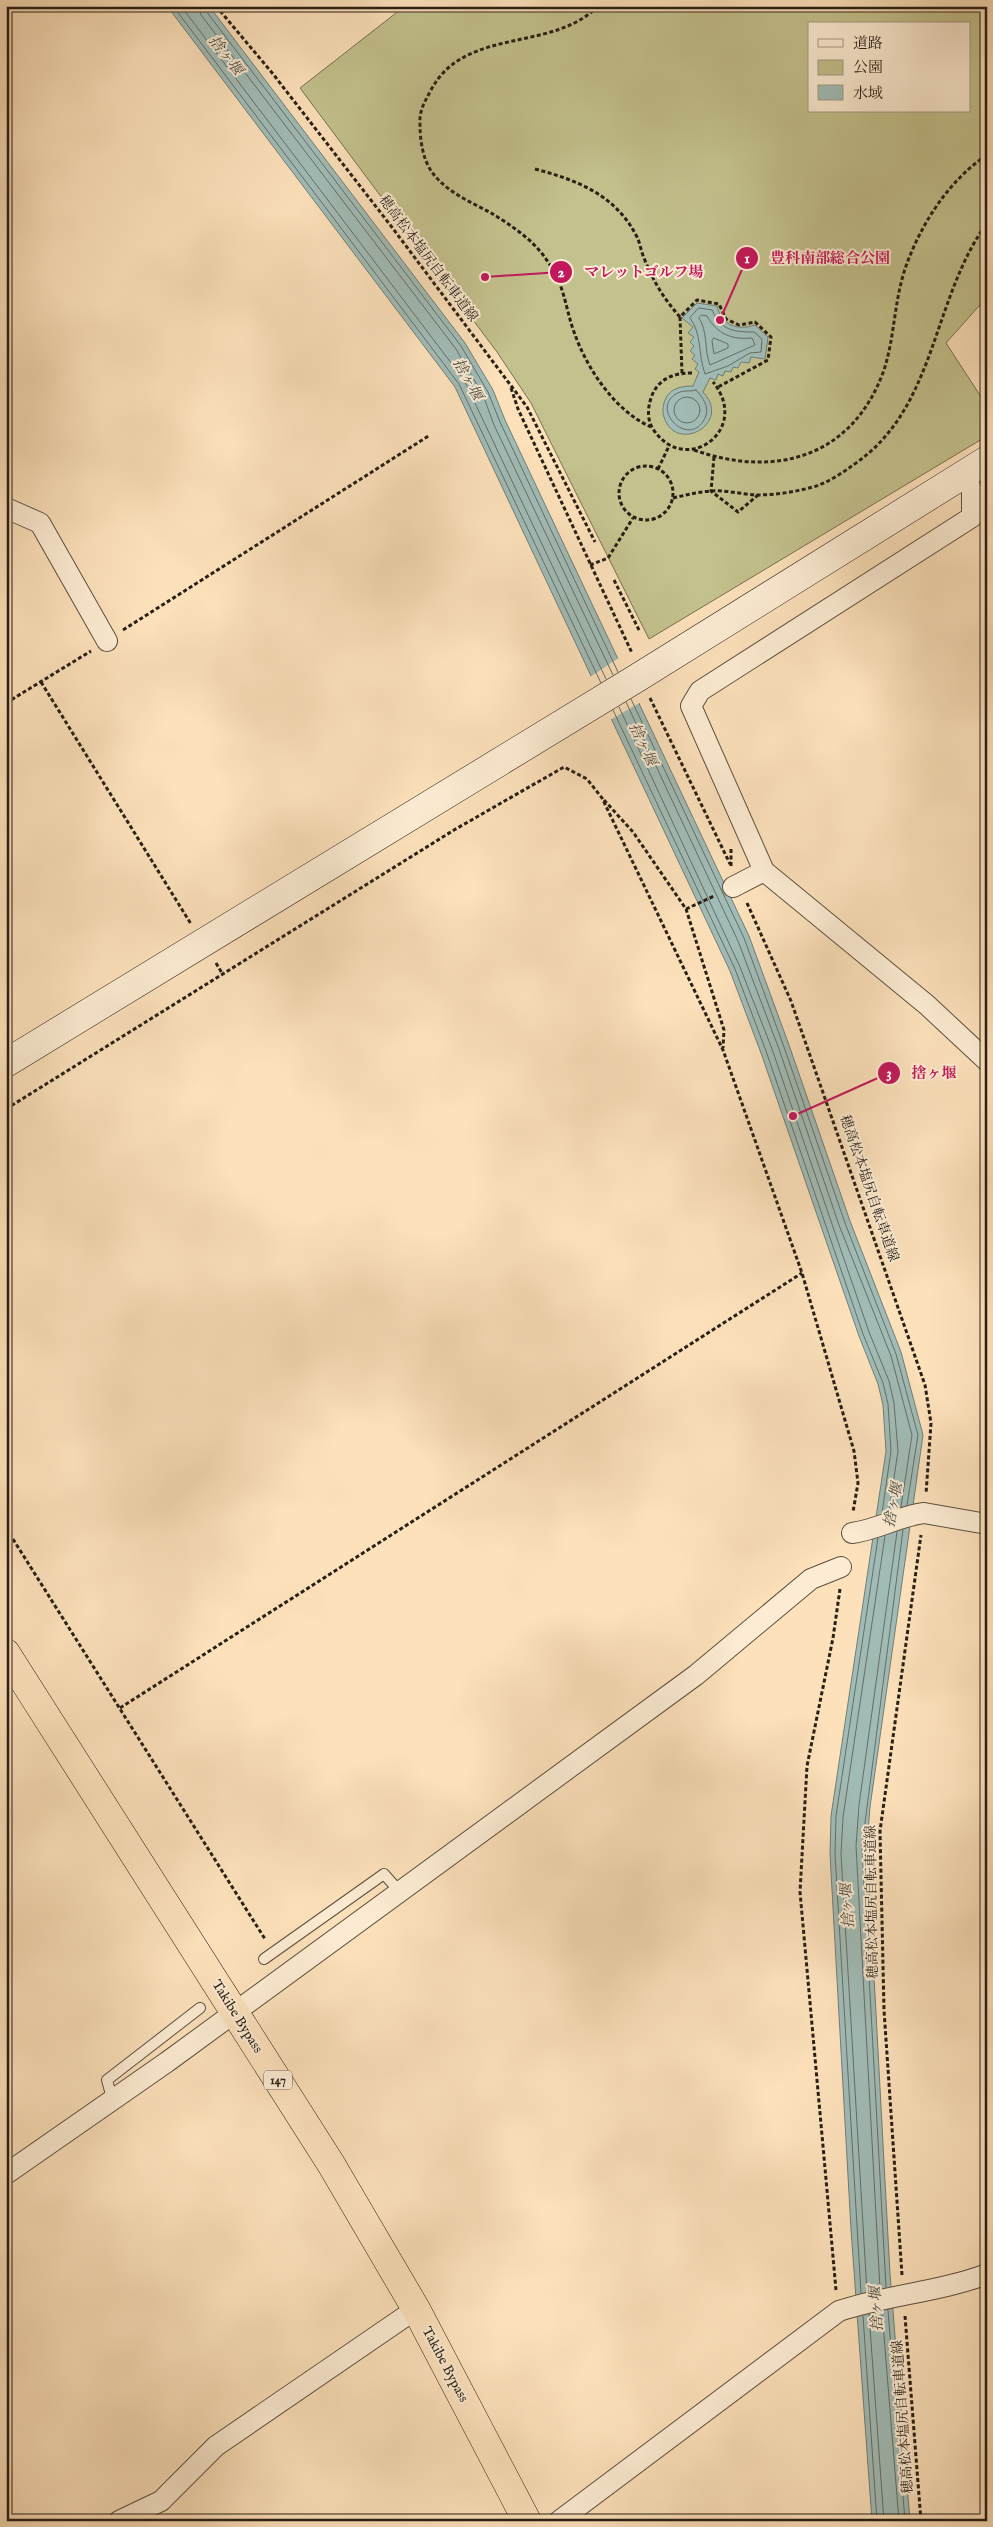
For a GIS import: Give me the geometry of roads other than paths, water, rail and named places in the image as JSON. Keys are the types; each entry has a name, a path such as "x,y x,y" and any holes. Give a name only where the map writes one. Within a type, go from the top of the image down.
{"highway":[{"name":"Takibe Bypass","path":"6,1653 331,2164 416,2309 527,2521"}],"street":[{"path":"6,1063 976,467"},
{"path":"976,467 972,491 972,517 700,690 691,706 764,871 927,1005 987,1061"},
{"path":"6,508 40,523 107,641"},
{"path":"739,892 764,871"},
{"path":"861,1532 918,1521 924,1513 987,1524"},
{"path":"6,2174 112,2102 696,1675 811,1578 841,1567"},
{"path":"559,2521 846,2308 965,2282 987,2274"},
{"path":"119,2521 161,2501 216,2446 416,2309"}],"lane":[{"path":"264,1959 384,1874 400,1892"},
{"path":"112,2102 107,2080 200,2008"}],"water":[{"path":"167,6 209,6 465,343 493,390 505,420 749,936 850,1221 901,1352 923,1435 870,1807 867,1846 890,2274 910,2521 872,2521 851,2229 830,1854 831,1816 886,1451 883,1405 878,1384 859,1336 761,1053 730,971 455,387"},
{"path":"697,303 717,306 722,318 736,327 755,325 768,337 765,359 751,357 749,363 741,362 738,368 733,367 731,372 725,371 723,376 718,374 716,380 710,378 703,392 710,404 711,414 707,424 690,434 679,433 670,428 664,417 663,408 666,398 671,392 681,387 693,386 699,372 695,369 698,364 692,359 695,355 690,351 694,346 690,342 694,337 688,333 693,327 682,318"}],"place":[{"name":"マレットゴルフ場","path":"485,277"},
{"name":"豊科南部総合公園","path":"720,320"},
{"name":"捨ヶ堰","path":"793,1116"}]}
